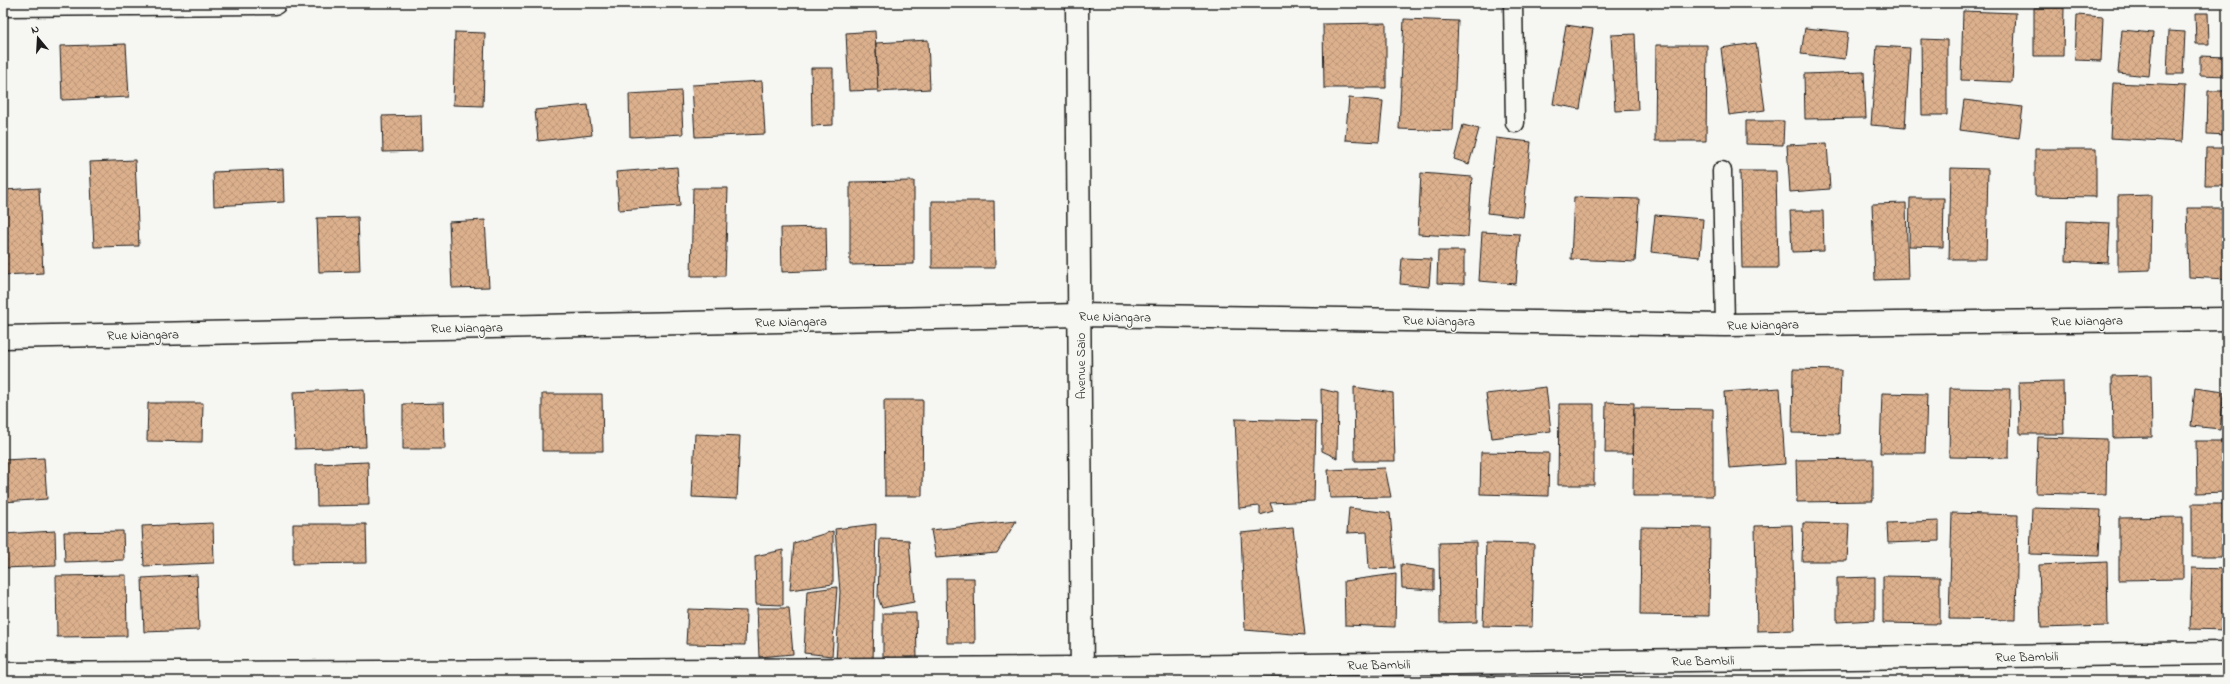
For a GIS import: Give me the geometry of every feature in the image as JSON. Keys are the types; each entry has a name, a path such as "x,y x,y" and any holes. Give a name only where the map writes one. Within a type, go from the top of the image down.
{"street":[{"path":"3,5 275,3"},
{"name":"Avenue Saio","path":"1077,3 1082,675"},
{"name":"Rue Niangara","path":"3,336 1080,315 1725,325 2227,319"},
{"name":"Rue Bambili","path":"3,674 1082,675 2227,653"}],"lane":[{"path":"1513,3 1515,123"},
{"path":"1722,171 1725,325"}],"building":[{"path":"2034,8 2064,8 2063,56 2034,56"},
{"path":"1963,11 2016,13 2012,82 1961,80"},
{"path":"2195,13 2208,13 2209,44 2196,44"},
{"path":"2077,15 2103,17 2101,61 2075,60"},
{"path":"1404,19 1458,21 1453,131 1399,129"},
{"path":"1386,23 1386,88 1324,88 1323,24"},
{"path":"1566,25 1593,29 1580,109 1553,104"},
{"path":"1805,28 1848,32 1845,59 1801,54"},
{"path":"2122,30 2153,33 2149,76 2118,73"},
{"path":"875,31 878,90 849,91 846,33"},
{"path":"2169,31 2185,32 2183,74 2167,74"},
{"path":"455,32 485,33 483,106 453,105"},
{"path":"1635,34 1638,110 1615,111 1611,35"},
{"path":"1921,39 1947,40 1947,115 1922,115"},
{"path":"928,40 930,89 878,92 876,43"},
{"path":"1756,43 1765,110 1729,115 1721,48"},
{"path":"126,44 129,97 62,100 60,46"},
{"path":"1656,45 1707,45 1706,141 1655,141"},
{"path":"1877,46 1910,48 1905,128 1871,125"},
{"path":"2200,56 2227,57 2227,76 2200,75"},
{"path":"811,68 833,68 833,125 812,126"},
{"path":"1864,72 1866,118 1805,119 1804,74"},
{"path":"762,81 765,134 695,137 692,85"},
{"path":"2113,83 2185,86 2182,142 2110,138"},
{"path":"681,91 683,134 630,137 629,94"},
{"path":"2208,91 2227,91 2227,135 2207,134"},
{"path":"1349,98 1383,101 1379,142 1345,140"},
{"path":"1964,100 2023,107 2019,138 1960,130"},
{"path":"588,105 592,135 538,141 535,110"},
{"path":"421,115 422,151 383,152 382,116"},
{"path":"1746,121 1784,121 1783,145 1746,144"},
{"path":"1463,125 1479,129 1469,164 1454,159"},
{"path":"1496,138 1531,142 1523,217 1487,213"},
{"path":"1827,143 1830,189 1790,192 1787,145"},
{"path":"2206,148 2227,148 2227,186 2205,186"},
{"path":"2035,149 2096,149 2096,197 2035,196"},
{"path":"135,160 139,246 94,247 90,162"},
{"path":"677,167 680,206 619,210 616,172"},
{"path":"1951,168 1988,169 1986,259 1949,259"},
{"path":"283,169 284,202 214,206 213,172"},
{"path":"1740,171 1776,171 1778,268 1742,268"},
{"path":"1421,173 1472,177 1468,237 1418,234"},
{"path":"914,181 914,264 850,265 850,182"},
{"path":"39,188 43,273 3,275 3,190"},
{"path":"693,188 728,188 725,276 691,276"},
{"path":"2151,195 2150,270 2118,271 2118,196"},
{"path":"1574,197 1639,199 1635,262 1571,259"},
{"path":"1910,198 1944,198 1943,247 1909,246"},
{"path":"932,201 994,201 995,268 932,268"},
{"path":"1906,203 1908,279 1875,280 1872,204"},
{"path":"2187,208 2227,208 2227,279 2189,277"},
{"path":"1790,211 1823,211 1824,251 1792,252"},
{"path":"1655,215 1703,219 1700,257 1651,252"},
{"path":"358,217 360,271 319,272 317,218"},
{"path":"485,220 489,287 452,288 449,222"},
{"path":"2067,221 2110,223 2108,263 2066,261"},
{"path":"826,227 827,270 782,272 781,228"},
{"path":"1482,232 1520,234 1516,284 1479,281"},
{"path":"1438,251 1464,251 1464,284 1437,283"},
{"path":"1402,258 1431,259 1429,287 1400,284"},
{"path":"1793,369 1841,370 1839,434 1792,433"},
{"path":"2151,375 2152,437 2113,438 2112,376"},
{"path":"2063,381 2064,434 2020,434 2019,382"},
{"path":"1354,387 1393,393 1395,461 1355,461"},
{"path":"1546,387 1551,431 1492,438 1486,394"},
{"path":"1780,388 1785,464 1729,468 1724,392"},
{"path":"1950,388 2010,389 2009,458 1949,457"},
{"path":"2195,388 2224,392 2220,429 2191,426"},
{"path":"364,389 366,447 295,449 293,392"},
{"path":"1321,389 1338,393 1337,458 1322,451"},
{"path":"1882,393 1927,394 1925,453 1880,453"},
{"path":"542,394 602,394 603,451 542,451"},
{"path":"884,400 923,400 922,496 885,496"},
{"path":"1606,402 1634,403 1633,453 1605,453"},
{"path":"148,403 203,403 202,442 147,441"},
{"path":"444,403 445,449 403,449 403,404"},
{"path":"1559,404 1594,404 1594,485 1558,485"},
{"path":"1634,408 1713,409 1713,496 1633,496"},
{"path":"1235,419 1316,421 1314,501 1270,503 1273,511 1260,515 1260,506 1239,508"},
{"path":"695,434 740,436 737,499 692,497"},
{"path":"2038,437 2107,439 2106,495 2036,493"},
{"path":"2196,441 2227,441 2227,492 2197,493"},
{"path":"1481,452 1549,453 1548,496 1480,494"},
{"path":"44,458 47,499 3,502 3,460"},
{"path":"1873,459 1873,501 1797,502 1796,460"},
{"path":"368,462 369,505 317,506 316,464"},
{"path":"1385,468 1391,497 1330,498 1328,470"},
{"path":"2192,504 2227,504 2227,557 2192,557"},
{"path":"1349,508 1390,513 1395,568 1369,569 1367,532 1347,533"},
{"path":"2032,508 2101,510 2099,556 2030,554"},
{"path":"1952,513 2018,515 2016,620 1949,619"},
{"path":"2183,517 2183,579 2119,580 2119,518"},
{"path":"1016,521 997,553 936,558 931,530"},
{"path":"1939,521 1939,541 1888,543 1887,523"},
{"path":"213,523 214,563 144,566 142,526"},
{"path":"1803,523 1849,524 1847,561 1802,561"},
{"path":"293,524 366,524 367,563 293,564"},
{"path":"876,524 873,661 836,662 840,592 835,529"},
{"path":"1792,525 1795,630 1757,631 1755,526"},
{"path":"1641,527 1710,528 1709,616 1640,615"},
{"path":"1293,528 1305,635 1245,630 1241,533"},
{"path":"55,531 56,566 3,568 3,534"},
{"path":"123,531 124,560 65,562 64,532"},
{"path":"833,531 833,584 790,590 794,543"},
{"path":"880,539 909,540 914,602 882,608 878,597"},
{"path":"1476,542 1477,622 1440,623 1439,543"},
{"path":"1486,543 1534,544 1532,627 1483,626"},
{"path":"783,550 783,605 756,604 755,556"},
{"path":"2107,562 2108,626 2041,628 2039,565"},
{"path":"1401,564 1434,569 1434,590 1402,588"},
{"path":"2192,568 2227,569 2227,630 2190,629"},
{"path":"1396,574 1395,627 1345,625 1344,581"},
{"path":"126,575 127,636 57,637 56,576"},
{"path":"197,575 199,630 144,632 142,578"},
{"path":"1883,576 1940,577 1940,624 1883,623"},
{"path":"1875,577 1875,620 1837,622 1837,578"},
{"path":"946,578 974,578 975,643 947,643"},
{"path":"837,587 832,656 804,653 807,591"},
{"path":"757,608 789,608 793,654 759,657"},
{"path":"688,609 746,611 745,645 686,644"},
{"path":"883,613 916,613 917,659 883,657"},
{"path":"2200,678 2227,678 2227,681 2200,681"},
{"path":"1874,679 1947,681 1874,681"}]}
